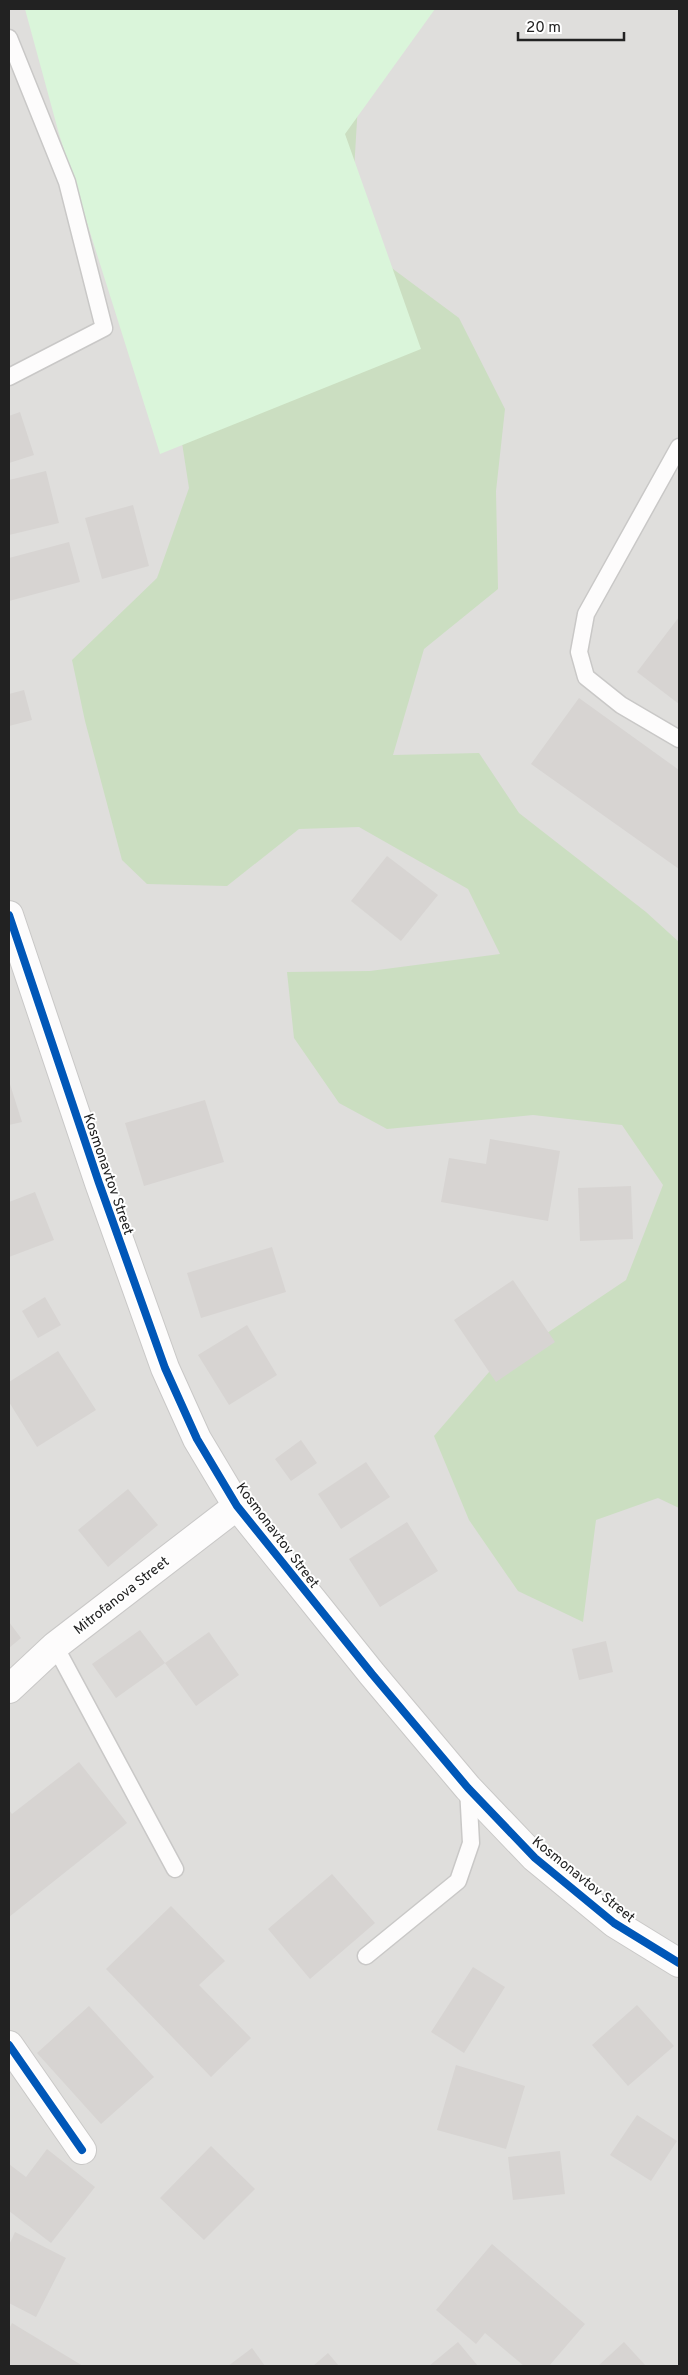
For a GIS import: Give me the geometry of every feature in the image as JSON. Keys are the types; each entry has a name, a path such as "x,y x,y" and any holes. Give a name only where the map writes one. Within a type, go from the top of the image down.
{"street":[{"name":"Kosmonavtov Street","path":"9,915 99,1183 164,1368 197,1439 237,1506 372,1674 468,1788 543,1864 614,1923 679,1963"},
{"name":"Mitrofanova Street","path":"9,1689 55,1646 237,1506"},
{"path":"9,2045 82,2150"}],"lane":[{"path":"9,38 67,182 104,328 9,377"},
{"path":"679,447 586,614 578,652 586,677 621,705 679,739"},
{"path":"55,1646 175,1869"},
{"path":"366,1956 458,1881 471,1843 468,1788"}],"shaded area":[{"path":"9,9 679,9 679,2366 9,2366"}],"green space":[{"path":"25,9 435,9 345,134 421,349 160,454 59,134"},
{"path":"358,104 350,237 459,318 505,409 496,491 498,589 424,649 393,755 479,753 519,813 646,912 679,942 679,1508 658,1498 596,1520 583,1622 518,1591 469,1520 434,1436 489,1372 626,1280 663,1185 622,1125 533,1115 387,1129 339,1103 294,1038 287,972 370,971 500,954 468,889 359,827 299,829 227,886 147,884 122,860 85,721 72,660 157,578 189,488 152,249"}],"building":[{"path":"20,412 34,455 9,463 9,416"},
{"path":"46,471 59,523 9,535 9,480"},
{"path":"133,505 149,566 102,579 85,518"},
{"path":"69,542 80,582 9,601 9,558"},
{"path":"679,617 679,704 637,672"},
{"path":"24,690 32,720 9,726 9,694"},
{"path":"579,698 679,770 679,869 531,764"},
{"path":"387,856 438,895 401,941 351,901"},
{"path":"9,1081 22,1122 9,1125"},
{"path":"205,1100 224,1162 144,1186 125,1123"},
{"path":"490,1139 560,1151 548,1221 441,1202 449,1158 486,1164"},
{"path":"631,1186 633,1239 580,1241 578,1188"},
{"path":"35,1192 54,1240 9,1257 9,1202"},
{"path":"272,1247 286,1292 201,1318 187,1273"},
{"path":"513,1280 555,1342 496,1382 454,1320"},
{"path":"45,1297 61,1325 38,1338 22,1311"},
{"path":"247,1325 277,1375 229,1405 198,1355"},
{"path":"58,1351 96,1410 37,1447 9,1402 9,1382"},
{"path":"301,1440 317,1463 291,1481 275,1459"},
{"path":"366,1462 390,1497 341,1529 318,1494"},
{"path":"128,1489 158,1525 108,1567 78,1530"},
{"path":"407,1522 438,1571 380,1607 349,1559"},
{"path":"9,1622 21,1638 9,1648"},
{"path":"140,1630 165,1663 116,1698 92,1664"},
{"path":"209,1632 239,1675 196,1706 165,1663"},
{"path":"606,1641 613,1672 579,1680 572,1649"},
{"path":"79,1762 127,1823 9,1917 9,1810 12,1814"},
{"path":"332,1874 375,1923 310,1979 268,1929"},
{"path":"171,1906 225,1961 199,1985 251,2038 211,2077 106,1969"},
{"path":"473,1967 505,1987 464,2053 431,2032"},
{"path":"637,2005 674,2046 628,2086 592,2045"},
{"path":"89,2006 154,2077 101,2124 37,2053"},
{"path":"456,2065 525,2086 506,2149 437,2130"},
{"path":"637,2115 677,2141 651,2181 610,2155"},
{"path":"211,2146 255,2189 204,2240 160,2198"},
{"path":"47,2149 95,2187 51,2243 9,2211 9,2164 26,2177"},
{"path":"560,2151 565,2194 513,2200 508,2157"},
{"path":"15,2232 66,2258 36,2317 9,2303 9,2245"},
{"path":"492,2244 585,2324 549,2366 524,2366 485,2333 476,2344 436,2310"},
{"path":"12,2323 83,2366 9,2366 9,2329"},
{"path":"458,2342 478,2366 429,2366"},
{"path":"624,2342 646,2366 598,2366"},
{"path":"252,2348 265,2366 228,2366"},
{"path":"328,2353 339,2366 313,2366"}],"cycle path":[{"path":"9,915 99,1183 165,1368 197,1439 237,1506 372,1674 468,1788 535,1858 614,1923 679,1963"},
{"path":"9,2045 82,2150"}]}
